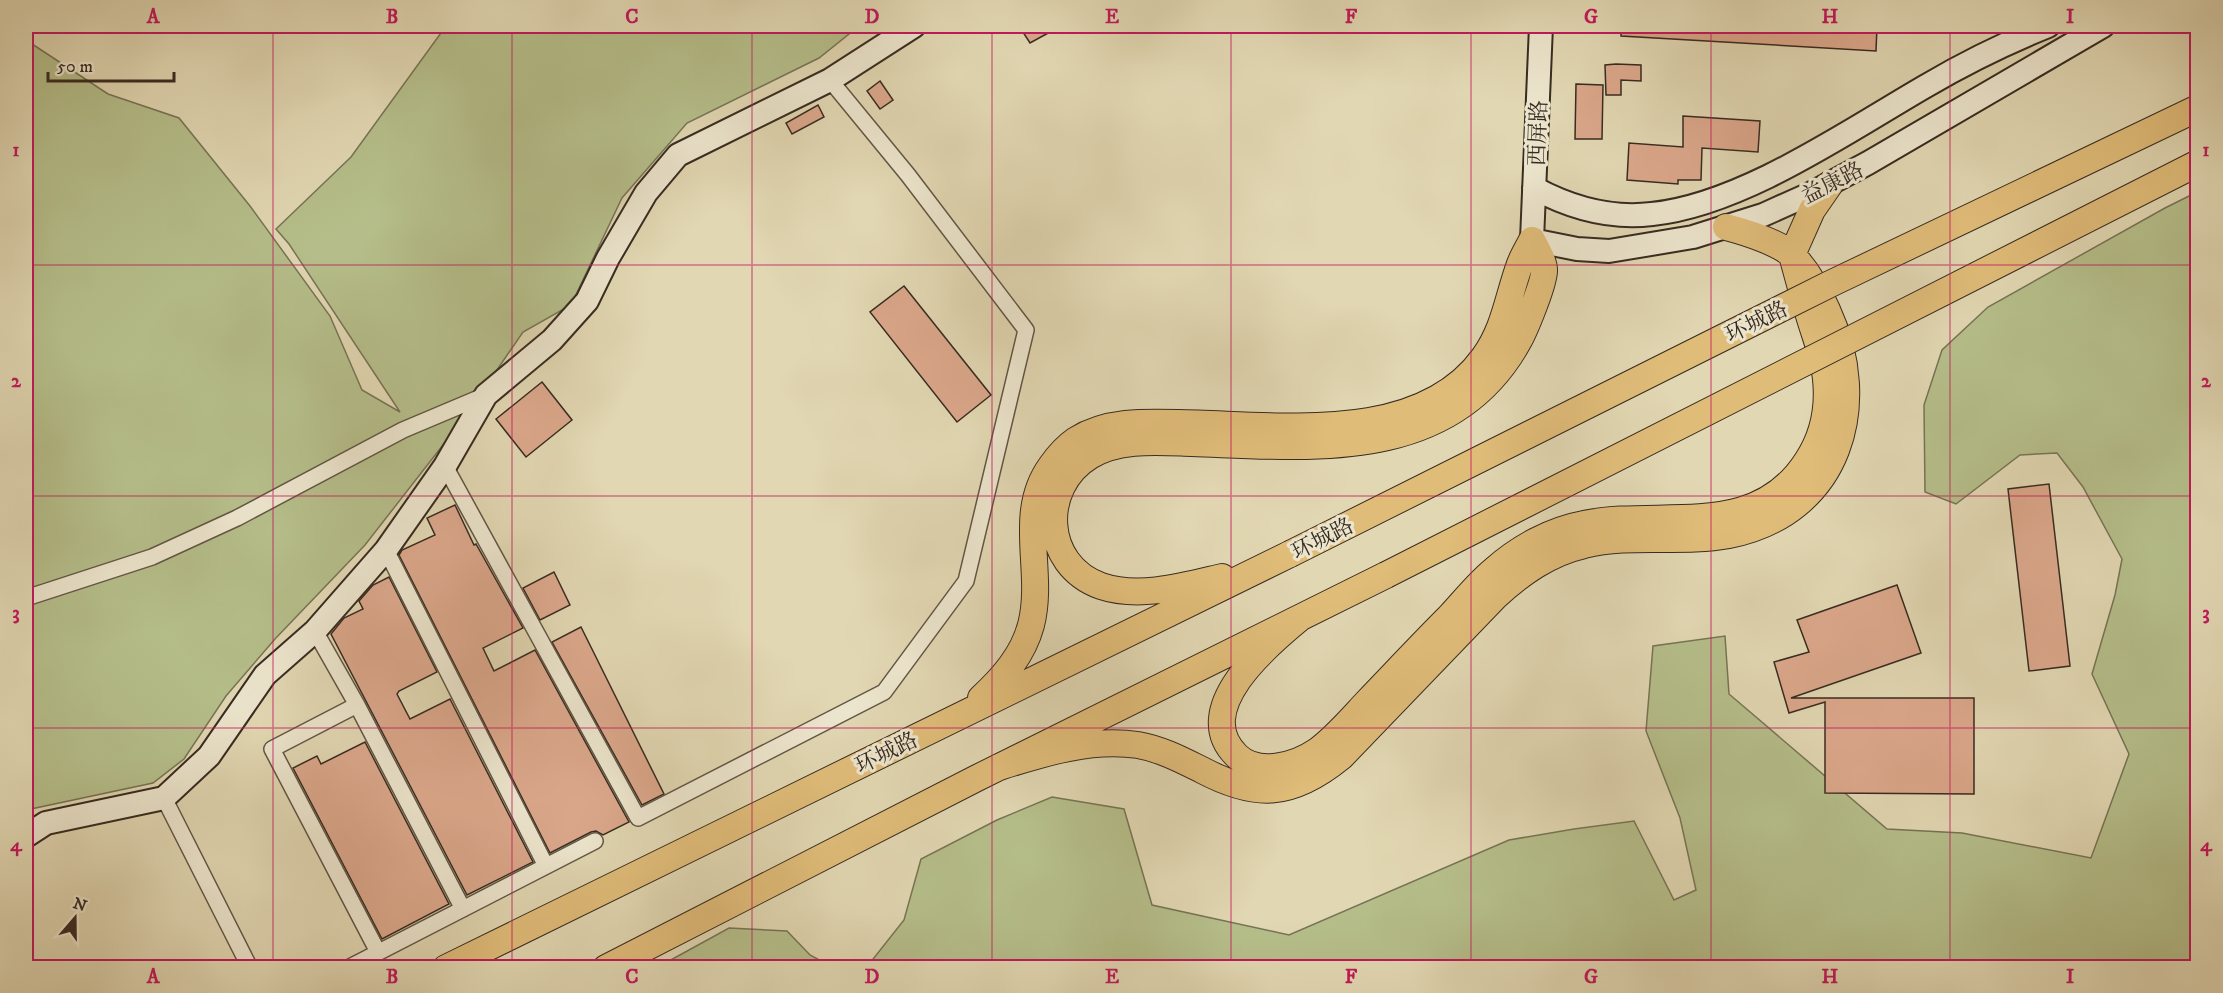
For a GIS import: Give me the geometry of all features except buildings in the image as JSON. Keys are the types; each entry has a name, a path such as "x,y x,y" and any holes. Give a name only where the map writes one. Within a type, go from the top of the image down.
{"main road":[{"path":"26,836 46,823 165,798 209,756 265,675 315,631 386,550 445,466 486,395 552,340 587,301 608,258 646,193 678,155 830,80 915,26"},
{"name":"西屏路","path":"1532,240 1541,26"},
{"name":"益康路","path":"1534,188 1568,204 1614,215 1651,215 1696,205 1775,172 1879,115 1951,72 2005,44 2048,26"},
{"name":"益康路","path":"1532,240 1578,249 1609,250 1668,242 1763,215 1830,184 2103,26"},
{"name":"环城路","path":"446,968 1279,560 1830,284 2198,108"},
{"path":"606,968 988,772 1386,575 2198,163"},
{"path":"1300,618 1246,669 1228,696 1222,712 1222,731 1228,744 1238,757 1252,765 1266,767 1287,765 1317,751 1350,720 1480,583 1506,561 1532,544 1568,528 1595,522 1644,518 1698,519 1724,515 1751,508 1774,495 1795,477 1811,455 1822,430 1827,402 1824,363 1792,255 1812,210 1830,184"},
{"path":"988,772 1082,746 1125,744 1145,746 1164,752 1221,780 1243,788 1269,791 1294,786 1316,776 1341,757 1495,597 1518,576 1541,561 1574,547 1600,542 1639,538 1699,538 1728,535 1758,526 1786,511 1811,489 1830,463 1844,428 1847,394 1844,359 1833,324 1818,293 1792,255 1757,238 1726,227"},
{"path":"1279,560 1204,581 1153,590 1121,590 1101,586 1080,574 1062,553 1054,530 1055,503 1062,486 1079,464 1096,452 1116,446 1175,443 1335,444 1389,437 1444,418 1483,389 1500,370 1520,339 1535,302 1544,270 1532,240"},
{"path":"957,718 1005,674 1019,655 1027,638 1033,619 1035,600 1032,526 1034,503 1044,476 1054,461 1071,444 1096,430 1119,425 1164,422 1290,426 1343,424 1391,416 1431,402 1451,390 1469,375 1488,350 1505,314 1520,264 1532,240"}],"street":[{"path":"445,466 638,818 884,692 966,581 1026,330 908,175 830,80"},
{"path":"26,600 29,597 152,557 237,518 404,430 486,395"},
{"path":"386,550 546,866"},
{"path":"315,631 357,705 463,909"},
{"path":"357,705 272,749 378,952"},
{"path":"165,798 250,968"},
{"path":"348,968 595,841"}],"green space":[{"path":"446,26 859,26 819,58 687,123 622,198 571,305 523,332 464,418 365,545 275,639 226,696 184,759 153,783 26,810 26,40 108,94 179,118 250,206 330,316 362,390 400,412 289,244 276,229 351,157"},
{"path":"2197,192 2197,967 866,968 904,920 921,859 997,820 1052,797 1124,809 1152,905 1289,935 1509,840 1634,821 1674,900 1696,890 1680,818 1646,731 1653,646 1725,636 1729,694 1887,829 1962,833 2091,858 2129,754 2092,674 2115,595 2122,559 2083,487 2057,453 2020,455 1956,504 1925,492 1924,405 1942,350 1988,307"},
{"path":"729,928 787,931 810,955 832,967 658,967"}]}
